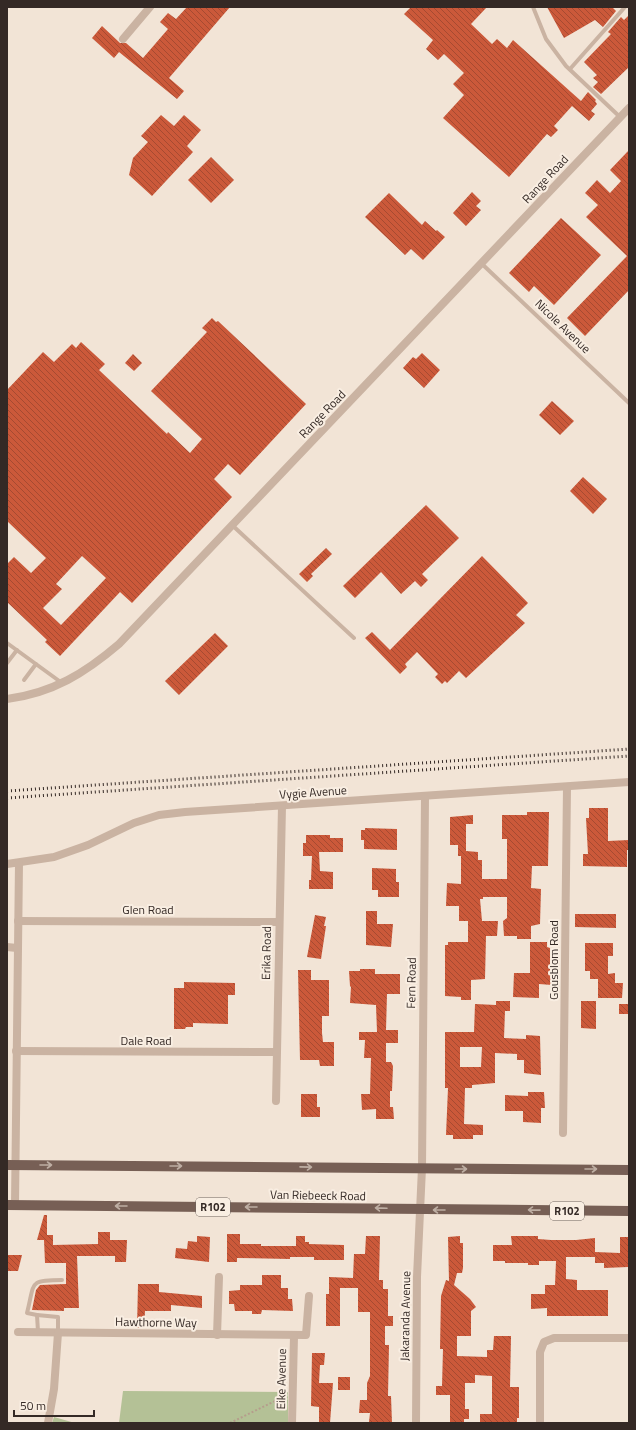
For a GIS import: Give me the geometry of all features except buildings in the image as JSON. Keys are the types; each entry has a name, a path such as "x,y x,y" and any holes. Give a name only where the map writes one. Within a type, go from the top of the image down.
{"main road":[{"path":"11,1165 629,1170"},
{"name":"Van Riebeeck Road","path":"11,1205 629,1211"}],"street":[{"path":"122,39 150,7"},
{"name":"Range Road","path":"7,699 30,695 62,683 94,666 119,644 629,108"},
{"name":"Vygie Avenue","path":"7,864 54,857 88,845 134,823 159,815 629,782"},
{"name":"Gousblom Road","path":"563,1133 567,787"},
{"name":"Fern Road","path":"420,1210 422,1168 425,797"},
{"name":"Erika Road","path":"276,1101 278,922 282,806"},
{"path":"11,1205 11,1165 16,1051 19,863"},
{"name":"Glen Road","path":"18,921 278,922"},
{"path":"7,947 17,948"},
{"name":"Dale Road","path":"16,1051 276,1052"},
{"name":"Jakaranda Avenue","path":"416,1423 417,1277 420,1210"},
{"path":"217,1335 219,1277"},
{"path":"294,1336 306,1334 308,1296"},
{"name":"Hawthorne Way","path":"18,1332 294,1336"},
{"path":"48,1423 54,1389 58,1333"},
{"name":"Eike Avenue","path":"292,1423 294,1336"},
{"path":"540,1423 540,1352 544,1342 554,1338 629,1338"}],"lane":[{"path":"533,7 546,39 570,69 620,117"},
{"path":"570,69 625,7"},
{"name":"Nicole Avenue","path":"482,264 629,403"},
{"path":"232,525 354,638"},
{"path":"7,643 62,683"},
{"path":"7,663 17,650"},
{"path":"24,680 36,664"},
{"path":"58,1333 59,1318 57,1316 27,1314 34,1284 40,1280 62,1280"},
{"path":"37,1315 38,1332"}],"path":[{"path":"230,1423 275,1401 292,1400"}],"green space":[{"path":"123,1391 288,1392 288,1423 119,1423"},
{"path":"54,1417 75,1423 52,1423"}],"railway":[{"path":"7,791 629,749"},
{"path":"7,798 629,756"}]}
